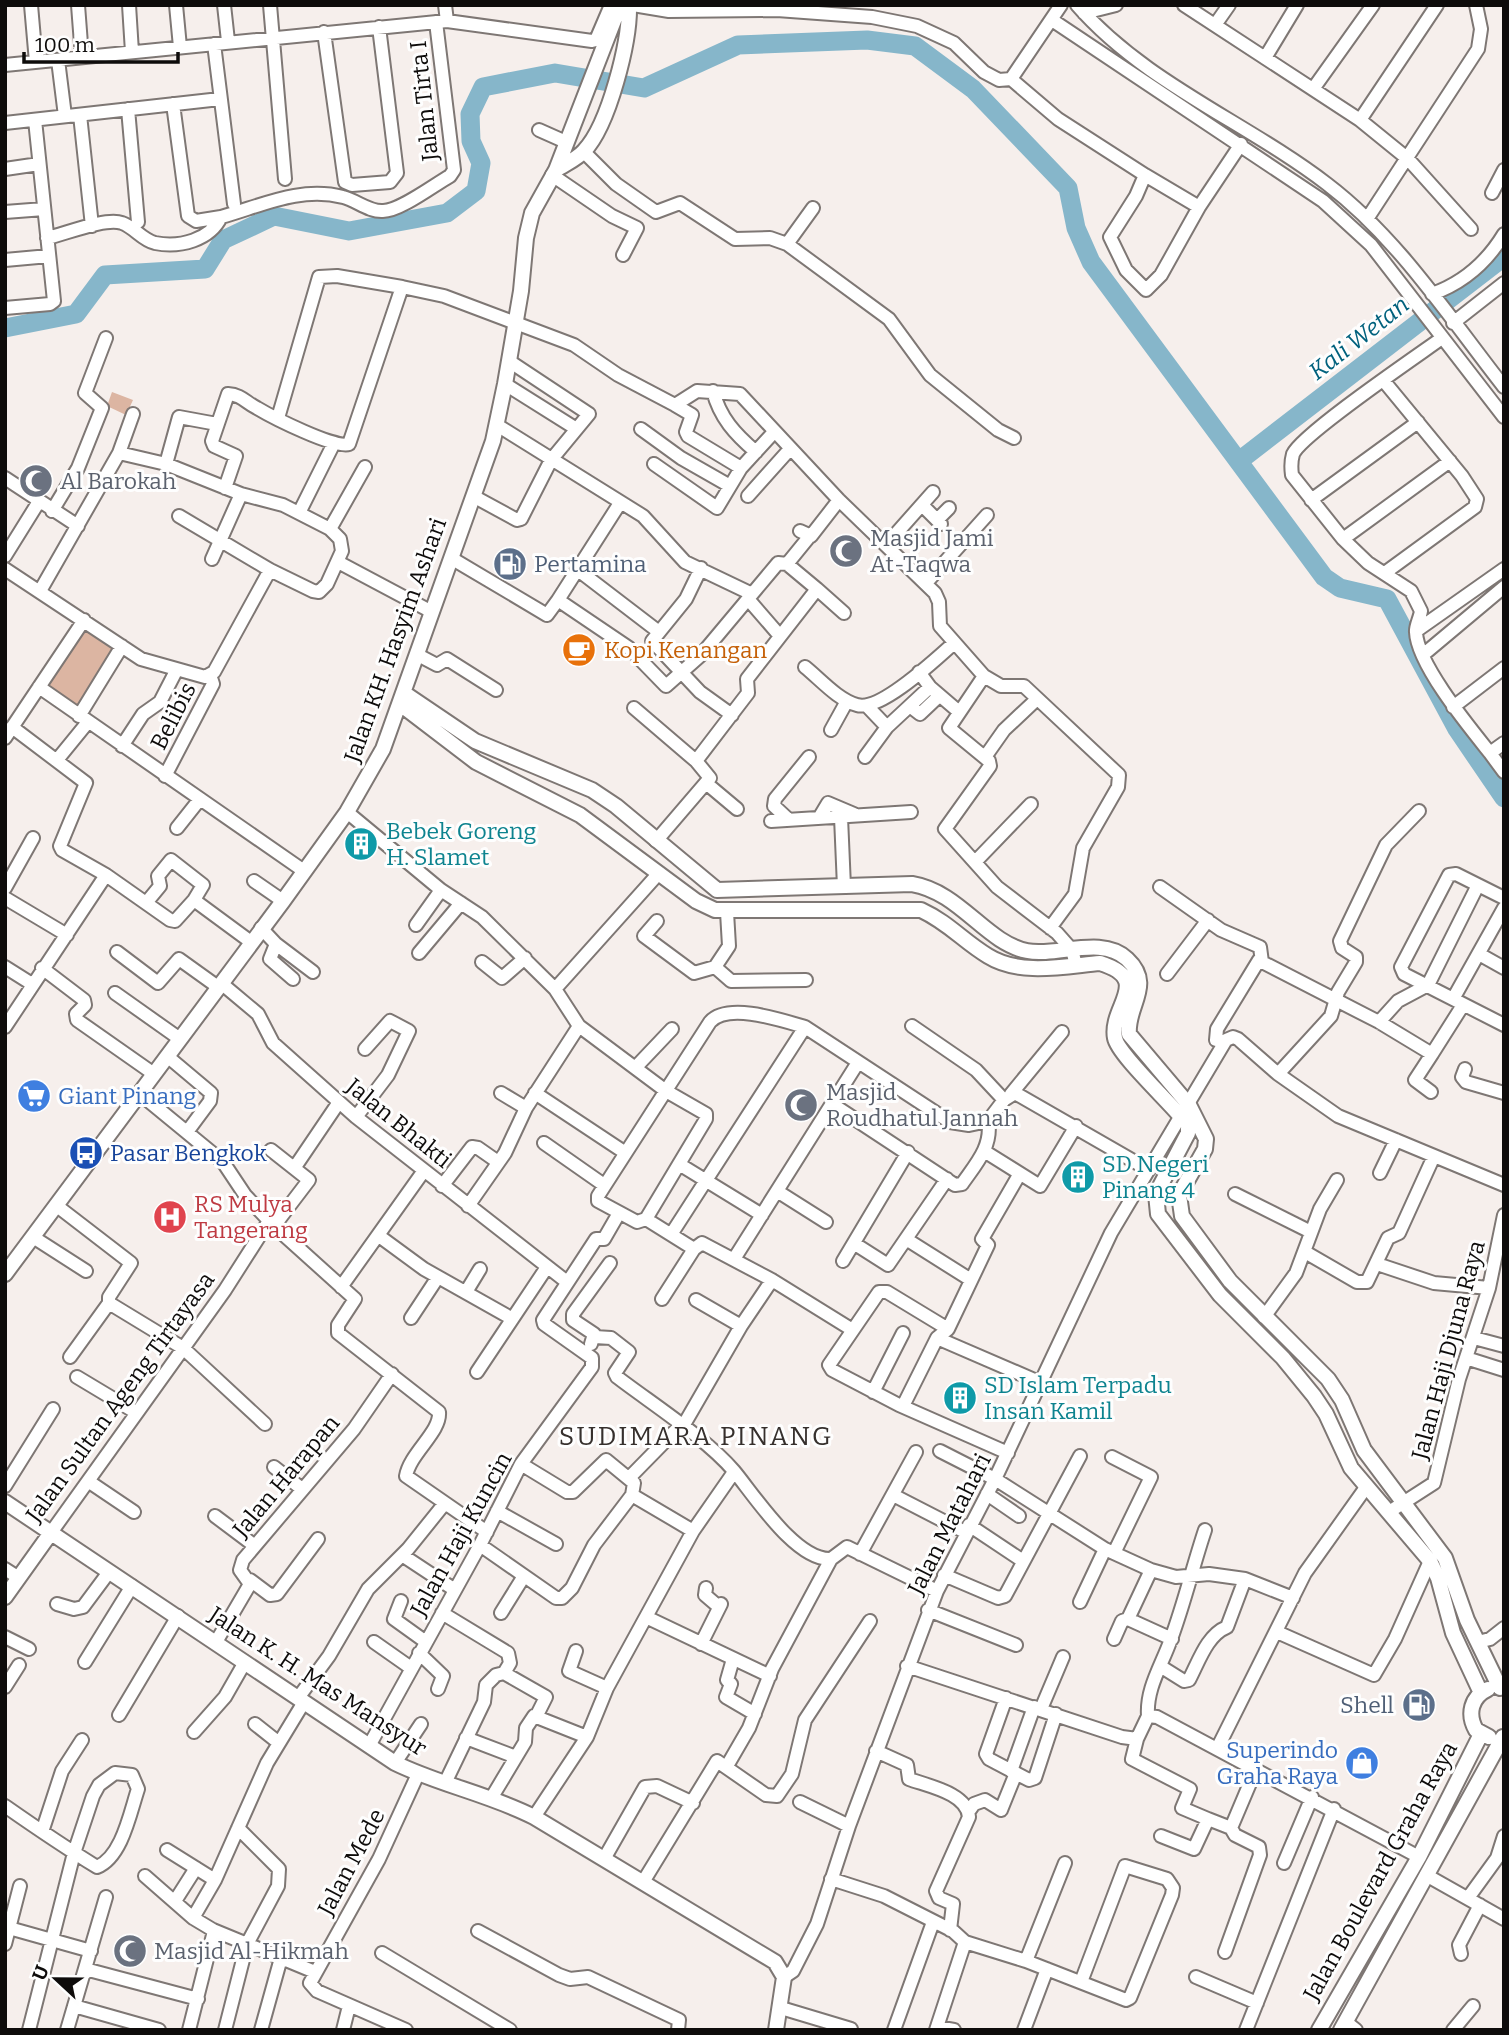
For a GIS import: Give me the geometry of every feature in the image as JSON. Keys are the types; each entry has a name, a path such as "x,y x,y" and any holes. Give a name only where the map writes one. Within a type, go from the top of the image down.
{"main road":[{"name":"Jalan KH. Hasyim Ashari","path":"5,1274 283,901 346,812 383,749 497,425 532,213 554,172 620,5"},
{"path":"584,152 605,111 624,57 631,5"},
{"name":"Jalan KH. Hasyim Ashari","path":"554,172 584,152"},
{"path":"416,660 413,680 416,691 475,741"},
{"path":"402,698 475,741 592,790 616,806 717,890 927,887 946,896 1013,947 1029,952 1110,950 1128,959 1140,978 1141,990 1128,1024 1129,1034 1206,1139 1205,1149 1178,1195 1182,1216 1230,1281 1328,1379 1342,1400 1364,1450 1440,1549 1450,1595 1452,1633 1481,1693"},
{"path":"402,698 476,762 580,815 706,907 727,912 921,910 946,922 989,957 1017,967 1100,963 1112,966 1126,979 1129,988 1115,1027 1118,1047 1186,1111 1188,1125 1188,1133 1156,1194 1158,1214 1220,1295 1283,1358 1314,1396 1326,1414 1351,1468 1430,1561 1478,1642 1502,1689 1481,1693 1471,1710 1473,1724 1481,1734 1492,1738 1504,1737"},
{"path":"580,815 592,805 592,790"},
{"path":"600,829 604,814 616,806"},
{"path":"844,887 845,910"},
{"name":"Jalan K. H. Mas Mansyur","path":"5,1502 395,1763 418,1774 492,1797 534,1817 775,1962 784,1977"},
{"name":"Jalan Sultan Ageng Tirtayasa","path":"5,1597 50,1534"},
{"name":"Jalan Boulevard Graha Raya","path":"1319,2030 1419,1857 1481,1734"},
{"name":"Jalan Boulevard Graha Raya","path":"1348,2027 1426,1875 1504,1737"},
{"path":"776,2030 784,1977"}],"street":[{"path":"31,5 36,62"},
{"path":"78,5 82,57"},
{"path":"129,5 132,52"},
{"path":"176,5 180,47"},
{"path":"224,5 228,41"},
{"path":"270,5 285,179"},
{"name":"Jalan Tirta I","path":"221,217 286,196 324,194 344,197 375,211 385,212 450,176 454,170 442,21 445,5"},
{"path":"5,65 442,21 592,41 596,40 611,5"},
{"path":"631,5 669,11 777,10 884,19 930,32 954,43 984,72 999,80 1011,79 1058,119 1199,207"},
{"path":"1011,79 1061,5"},
{"path":"1080,9 1116,5"},
{"path":"1185,5 1360,120 1408,159 1471,229"},
{"path":"1215,25 1229,5"},
{"path":"1265,58 1297,5"},
{"path":"1313,89 1373,5"},
{"path":"1360,120 1437,5"},
{"path":"1367,219 1478,50 1481,29 1476,5"},
{"path":"1080,9 1120,48 1327,184 1367,219 1434,297 1504,387"},
{"path":"1052,20 1323,201 1371,246 1504,417"},
{"path":"324,32 345,182 352,185 390,182 397,173 379,27"},
{"path":"214,44 234,204"},
{"path":"1111,59 1120,48"},
{"path":"58,60 65,116"},
{"path":"5,123 220,99"},
{"path":"173,104 188,216 196,221 221,217"},
{"path":"128,109 138,222"},
{"path":"80,115 92,226"},
{"path":"5,308 50,304 54,301 35,120"},
{"path":"539,130 566,142"},
{"path":"1145,175 1136,196 1110,237 1126,270 1146,290 1161,275 1199,207 1241,144"},
{"path":"584,152 616,184 656,212 680,203 735,239 770,238 787,244 889,319 930,375 998,430 1014,438"},
{"path":"5,169 40,164"},
{"path":"1492,193 1504,170"},
{"path":"554,172 612,216 638,228 622,255"},
{"path":"787,244 813,208"},
{"path":"5,212 44,209"},
{"path":"47,238 92,226 122,223 156,243 200,240 216,229 221,217"},
{"path":"1434,297 1473,271 1493,252 1504,234"},
{"path":"5,260 49,256"},
{"path":"278,418 319,277 337,276 444,296 574,345 618,375 692,415 686,432 688,436 741,468"},
{"path":"1451,319 1504,283"},
{"path":"225,488 236,456 212,443 226,396 230,394 243,397 252,406 334,443 345,446 351,442 402,287"},
{"path":"1439,334 1314,434 1294,454 1292,475 1343,539 1368,563 1386,572 1411,591 1421,611 1415,631 1423,654 1453,707 1504,772"},
{"path":"52,511 78,468 103,408 85,393 106,338"},
{"path":"1452,350 1465,338"},
{"path":"473,496 518,521 551,460 575,428 587,418 586,409 509,361"},
{"path":"1384,380 1475,492 1475,507 1386,572"},
{"path":"505,383 575,428"},
{"path":"675,405 697,391 745,397 774,432 838,499 926,583 939,603 940,626 984,676 1001,686 1024,686 1100,755 1121,781 1083,848 1073,899 1050,928"},
{"path":"713,391 718,410 726,422 756,452"},
{"path":"40,591 119,453 133,414"},
{"path":"166,464 179,416 217,425"},
{"path":"1311,499 1418,422"},
{"path":"497,425 650,522 685,562 701,568 750,597 780,636"},
{"path":"641,429 681,458 730,486"},
{"path":"654,464 714,509 741,468 774,432"},
{"path":"299,513 334,443"},
{"path":"748,496 790,449"},
{"path":"119,453 142,461 166,464 241,494 299,513 330,529 342,542 338,562 327,584 318,592 270,570 179,516"},
{"path":"1343,539 1450,461"},
{"path":"330,529 365,467"},
{"path":"5,478 38,503 78,526"},
{"path":"886,545 933,492"},
{"path":"212,559 241,494"},
{"path":"787,564 805,534 838,499"},
{"path":"5,556 38,503"},
{"path":"451,558 547,615 620,503"},
{"path":"922,505 940,521 949,508"},
{"path":"926,583 987,514"},
{"path":"338,562 432,611"},
{"path":"558,600 629,648 664,686 671,685 682,674 778,563 787,564 844,613"},
{"path":"701,568 687,598 653,638 653,644 711,702 732,715"},
{"path":"5,569 141,659 176,671 212,673"},
{"path":"578,569 659,632"},
{"path":"1415,631 1504,569"},
{"name":"Belibis","path":"165,776 213,684 212,673 270,570"},
{"path":"1423,654 1504,587"},
{"path":"696,761 748,693 747,679 817,589"},
{"path":"83,620 9,732 57,760 86,783 60,846 62,850 106,876 172,922 194,900 203,885 171,860 158,876 160,886 146,903"},
{"path":"867,706 885,698 954,643"},
{"path":"57,760 83,719 122,646"},
{"path":"416,660 437,665 447,659 496,690"},
{"path":"805,667 847,701 867,706 887,727"},
{"path":"1453,707 1504,668"},
{"path":"122,746 144,714 160,702 176,671"},
{"path":"919,672 935,692 958,711"},
{"path":"984,676 949,725 950,730 985,757 990,766 944,829 997,887 1050,928 1072,950 1076,965"},
{"path":"38,687 304,871"},
{"path":"865,757 887,727 911,707 920,714 935,692"},
{"path":"985,757 998,738 1037,699"},
{"path":"831,730 847,701"},
{"path":"634,708 711,776 656,841"},
{"path":"1490,753 1504,743"},
{"path":"789,820 774,806 775,799 809,757"},
{"path":"706,783 737,809"},
{"path":"177,828 200,799"},
{"path":"819,818 828,803 858,815"},
{"path":"976,861 1031,804"},
{"path":"1278,1074 1317,1034 1334,1010 1336,1000 1356,961 1356,957 1342,948 1340,941 1380,855 1419,811"},
{"path":"346,812 441,890 482,917 555,989 579,1026 666,1091 706,1114 706,1119 646,1219 637,1222 598,1201 604,1185 624,1152 666,1091 717,1014 728,1012 758,1016 804,1027 857,1064 950,1122 969,1125 988,1121 1062,1032"},
{"path":"771,821 911,812"},
{"path":"841,817 844,887"},
{"path":"5,888 33,838"},
{"path":"555,989 659,873"},
{"path":"1504,898 1457,874 1448,875 1402,962 1404,974 1504,1025"},
{"path":"5,1027 106,876"},
{"path":"254,881 283,901"},
{"path":"1379,1022 1398,1001 1428,985 1478,885"},
{"path":"1160,887 1230,935 1260,947 1259,960 1217,1029 1216,1040 1225,1042 1233,1037 1238,1039 1278,1074 1338,1116 1504,1185"},
{"path":"415,925 441,890"},
{"path":"5,898 67,935"},
{"path":"194,900 251,942"},
{"path":"419,953 461,903"},
{"path":"1431,1091 1415,1080 1432,1054 1504,908"},
{"path":"657,920 644,936 694,973 715,967 729,946 727,912"},
{"path":"1167,974 1208,920"},
{"path":"261,929 313,972"},
{"path":"276,944 270,960 293,979"},
{"name":"Jalan Bhakti","path":"117,952 158,983 179,959 219,985 258,1014 273,1044 356,1117 567,1282"},
{"path":"1479,954 1504,968"},
{"path":"482,962 502,978 525,958"},
{"path":"1259,960 1379,1022 1432,1054"},
{"path":"5,967 32,984"},
{"path":"715,967 731,981 806,981"},
{"path":"42,968 84,1000 85,1004 76,1014 77,1020 154,1074"},
{"path":"115,993 180,1039"},
{"path":"356,1117 388,1075 409,1031 390,1021 365,1049"},
{"path":"468,1206 498,1162 526,1108 579,1026"},
{"path":"912,1026 976,1070 1007,1097 1076,1126 1149,1170"},
{"path":"672,1233 804,1027"},
{"path":"635,1068 672,1029"},
{"name":"Jalan Matahari","path":"784,1977 793,1971 817,1924 907,1665 944,1575 995,1479 1111,1233 1225,1042"},
{"path":"167,1056 211,1093 210,1101 187,1132"},
{"path":"734,1259 857,1064"},
{"path":"1465,1069 1462,1077 1466,1083 1504,1093"},
{"path":"139,1093 223,1162 244,1195 271,1224 356,1301 338,1325 338,1332 439,1412 438,1422 408,1465 406,1476 487,1532"},
{"path":"501,1093 526,1108"},
{"path":"535,1093 624,1152"},
{"path":"271,1150 295,1167 339,1102"},
{"path":"832,1104 955,1185 962,1184 984,1151 990,1135 988,1121"},
{"path":"984,1151 1040,1186 1076,1126"},
{"path":"1380,1173 1396,1140"},
{"path":"544,1143 604,1185"},
{"path":"442,1186 472,1147 478,1148 498,1162"},
{"path":"843,1261 908,1152"},
{"path":"1305,1252 1364,1283 1377,1264 1388,1238 1399,1233 1434,1156"},
{"path":"679,1164 762,1215"},
{"name":"Jalan Sultan Ageng Tirtayasa","path":"50,1534 271,1224 308,1184 308,1177 295,1167"},
{"path":"341,1287 423,1172"},
{"path":"903,1406 937,1338 948,1329 988,1245 982,1239 1019,1175"},
{"path":"855,1244 888,1265 947,1180"},
{"path":"1264,1317 1289,1284 1305,1252 1311,1231 1337,1180"},
{"path":"777,1191 826,1222"},
{"path":"1235,1194 1311,1231"},
{"path":"57,1206 130,1261 109,1297 109,1303 70,1357"},
{"path":"595,1337 584,1352 543,1322 596,1239 604,1240 619,1213"},
{"name":"Jalan Haji Djuna Raya","path":"1389,1512 1434,1483 1466,1358 1489,1288 1504,1215"},
{"path":"646,1219 694,1249"},
{"path":"379,1236 510,1318"},
{"path":"33,1237 86,1271"},
{"path":"906,1239 971,1280"},
{"path":"662,1299 694,1249 702,1243 772,1280 851,1329"},
{"path":"610,1263 573,1314 573,1320 595,1337 611,1338 629,1352 615,1375 734,1472 787,1535 817,1556 831,1559"},
{"path":"1377,1264 1434,1283 1489,1288"},
{"path":"477,1372 510,1318 547,1267"},
{"path":"466,1292 480,1269"},
{"path":"411,1318 439,1276"},
{"path":"629,1478 681,1427 741,1326 772,1280"},
{"path":"948,1329 883,1292 851,1329 829,1365 832,1370 873,1392 1008,1452"},
{"path":"696,1300 741,1326"},
{"path":"109,1303 183,1349 265,1424"},
{"path":"873,1392 903,1334"},
{"path":"937,1338 1039,1382"},
{"path":"1474,1338 1504,1346"},
{"name":"Jalan Haji Kuncin","path":"369,1746 480,1545 521,1464 592,1367 593,1360 584,1352"},
{"path":"1466,1358 1504,1370"},
{"name":"Jalan Harapan","path":"216,1642 245,1596 250,1580 240,1570 240,1566 354,1429 392,1374"},
{"path":"77,1377 137,1413"},
{"path":"5,1486 53,1409"},
{"path":"940,1451 995,1479 1110,1551 1151,1570 1176,1577 1190,1574 1245,1579 1293,1598"},
{"path":"860,1554 916,1452"},
{"path":"944,1575 1002,1598 1080,1456"},
{"path":"1080,1602 1151,1477 1112,1457"},
{"path":"480,1545 556,1598 566,1596 594,1545 632,1495 635,1486 629,1478 604,1460 573,1492 567,1492 521,1464"},
{"path":"274,1468 302,1489"},
{"path":"534,1817 587,1737 607,1688 693,1531 734,1472"},
{"path":"88,1481 134,1512"},
{"path":"1217,1749 1306,1573 1367,1486"},
{"path":"987,1494 1019,1516"},
{"path":"632,1495 693,1531"},
{"path":"893,1495 967,1528 1023,1560"},
{"path":"193,1918 215,1880 301,1700 368,1589 402,1555 445,1503"},
{"path":"497,1511 556,1544"},
{"path":"215,1516 255,1546"},
{"path":"1205,1530 1172,1639 1147,1703 1148,1717 1137,1739 1132,1759 1190,1789 1182,1808 1231,1828 1235,1835 1259,1847 1260,1855 1224,1952"},
{"path":"250,1580 270,1595 276,1594 318,1539"},
{"path":"727,1766 831,1559 848,1547 937,1591"},
{"path":"402,1555 455,1590"},
{"path":"1277,1632 1374,1675 1395,1639 1430,1561"},
{"path":"5,1569 19,1578"},
{"path":"1128,1619 1151,1570"},
{"path":"57,1604 74,1609 83,1607 109,1572"},
{"path":"501,1612 524,1576"},
{"path":"1160,1667 1184,1681 1189,1680 1216,1632 1227,1627 1245,1579"},
{"path":"85,1662 132,1586"},
{"path":"701,1644 720,1606 705,1595 706,1588"},
{"path":"401,1601 397,1604 394,1619 423,1648 443,1676 438,1689"},
{"path":"928,1610 1016,1645"},
{"path":"442,1613 508,1653 510,1663 504,1673"},
{"path":"119,1715 178,1616"},
{"path":"646,1617 770,1676"},
{"path":"1114,1639 1122,1621 1128,1619 1172,1639"},
{"path":"643,1882 717,1761 766,1795 774,1798 777,1796 792,1774 805,1720 870,1622"},
{"path":"1478,1642 1490,1639 1504,1628"},
{"path":"5,1637 29,1649"},
{"path":"373,1642 411,1668"},
{"path":"576,1651 569,1671 607,1688"},
{"path":"950,1930 953,1904 939,1898 936,1891 969,1817 969,1811 974,1804 985,1800 1001,1810 1037,1708 1063,1657"},
{"path":"733,1659 727,1679 731,1684 726,1696 755,1714"},
{"path":"194,1732 225,1697 245,1662"},
{"path":"5,1687 19,1665"},
{"path":"907,1665 1137,1739"},
{"path":"446,1781 484,1702 486,1685 496,1675 504,1673 545,1697 537,1715 526,1728 525,1742 492,1797"},
{"path":"1006,1698 986,1754 1029,1780 1035,1777 1056,1714"},
{"path":"537,1715 587,1737"},
{"path":"1148,1717 1157,1717 1312,1797 1419,1857"},
{"path":"256,1724 278,1744"},
{"path":"395,1763 421,1724"},
{"path":"466,1738 516,1757"},
{"path":"43,1829 62,1771 82,1740"},
{"path":"876,1751 908,1765 909,1779 960,1800 969,1811"},
{"path":"1231,1828 1256,1769"},
{"path":"7,1812 43,1829 74,1853 97,1867 107,1863 121,1838 138,1789 132,1775 116,1773 99,1785 93,1796 74,1853 29,2030"},
{"name":"Jalan Mede","path":"315,1972 379,1859 418,1774"},
{"path":"604,1859 646,1787 657,1786 693,1802"},
{"path":"1284,1863 1312,1797"},
{"path":"800,1802 849,1826"},
{"path":"1246,2030 1334,1809"},
{"path":"1161,1836 1194,1849 1208,1819"},
{"path":"225,2030 247,1944 278,1886 279,1868 238,1828"},
{"path":"1468,1898 1500,1861 1504,1836"},
{"path":"167,1850 215,1880"},
{"path":"1026,1961 1065,1863"},
{"path":"831,1879 884,1896 950,1930 965,1942 1026,1961 1121,1999 1130,1998 1172,1895 1167,1879 1125,1866 1081,1982"},
{"path":"175,1901 196,1868"},
{"path":"1426,1875 1504,1919"},
{"path":"145,1876 193,1918 214,1931 315,1972 310,1983 312,1988 385,2026 406,2030"},
{"path":"5,1944 20,1886"},
{"path":"67,2030 107,1897"},
{"path":"1461,1954 1460,1945 1480,1905"},
{"path":"894,2030 933,1923"},
{"path":"9,1928 91,1951"},
{"path":"190,2030 214,1931"},
{"path":"478,1931 559,1975 570,1979 588,1978 679,2020 678,2030"},
{"path":"954,2030 936,2028 965,1942"},
{"path":"382,1953 510,2030"},
{"path":"261,2030 281,1958"},
{"path":"85,1969 198,1999"},
{"path":"1024,2030 1047,1969"},
{"path":"1196,1977 1257,2003"},
{"path":"74,2006 159,2030"},
{"path":"343,2030 349,2006"},
{"path":"1453,2030 1473,2006"},
{"path":"781,2008 851,2029"}],"shaded area":[{"path":"112,392 133,400 126,415 107,406"},
{"path":"84,624 119,647 79,710 41,686"}],"waterway":[{"path":"5,328 76,314 105,275 205,269 223,240 274,216 349,231 447,213 476,191 481,163 471,141 470,114 483,87 555,73 644,88 738,45 867,40 915,46 973,89 1068,188 1076,228 1091,262 1324,577 1340,588 1387,599 1457,729 1504,798"},
{"name":"Kali Wetan","path":"1239,461 1496,263 1504,250"}],"place":[{"name":"Al Barokah","path":"36,481"},
{"name":"Masjid Jami At-Taqwa","path":"846,551"},
{"name":"Pertamina","path":"510,564"},
{"name":"Kopi Kenangan","path":"579,650"},
{"name":"Bebek Goreng H. Slamet","path":"361,844"},
{"name":"Giant Pinang","path":"34,1096"},
{"name":"Masjid Roudhatul Jannah","path":"801,1105"},
{"name":"Pasar Bengkok","path":"86,1153"},
{"name":"SD Negeri Pinang 4","path":"1078,1177"},
{"name":"RS Mulya Tangerang","path":"170,1217"},
{"name":"SD Islam Terpadu Insan Kamil","path":"960,1398"},
{"name":"Shell","path":"1419,1705"},
{"name":"Superindo Graha Raya","path":"1362,1763"},
{"name":"Masjid Al-Hikmah","path":"130,1951"}],"district":[{"name":"SUDIMARA PINANG","path":"696,1436"}]}
